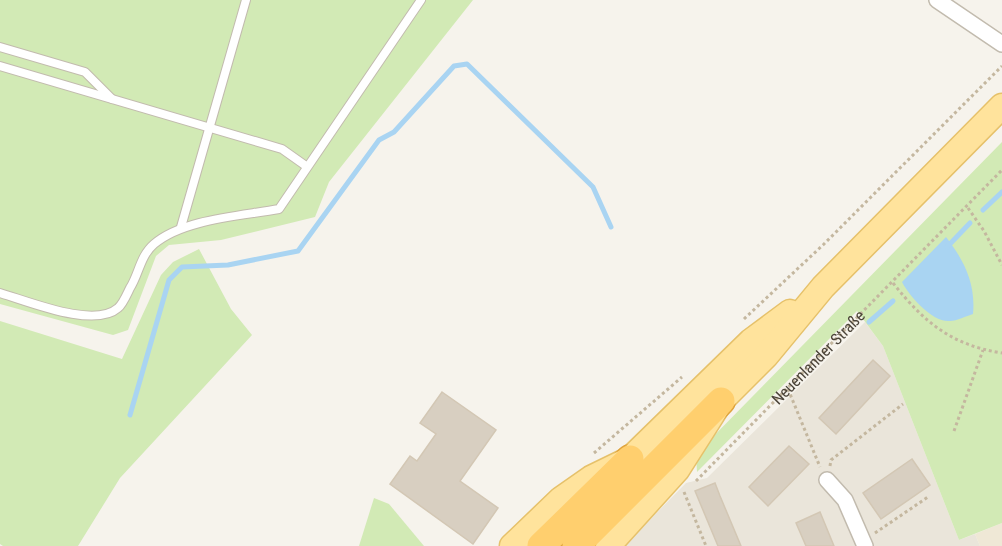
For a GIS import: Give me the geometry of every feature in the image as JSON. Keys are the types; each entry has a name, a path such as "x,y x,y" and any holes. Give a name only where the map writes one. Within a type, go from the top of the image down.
{"highway":[{"path":"576,546 721,401"},
{"path":"541,546 630,459"}],"main road":[{"path":"608,546 677,470 721,401 765,356 823,287 1002,106"},
{"path":"512,546 561,499 591,478 630,459 751,341 823,287"}],"street":[{"path":"937,0 1002,44"},
{"path":"826,480 845,500 864,544"}],"lane":[{"path":"181,227 246,0"},
{"path":"0,293 83,316 98,317 118,308 133,285 144,255 154,244 181,227 279,209 306,166 421,0"},
{"path":"0,47 85,72 113,100"},
{"path":"0,66 209,129 282,148 306,166"}],"path":[{"path":"738,325 824,244 1002,66"},
{"name":"Neuenlander Straße","path":"677,500 1002,170"},
{"path":"967,207 984,231 1002,265"},
{"path":"893,283 921,315 954,341 1002,353"},
{"path":"954,431 983,350"},
{"path":"589,457 686,373"},
{"path":"788,389 826,480"},
{"path":"826,480 831,460 903,404"},
{"path":"684,492 706,546"},
{"path":"864,544 928,497"}],"shaded area":[{"path":"865,322 883,346 959,540 975,534 980,546 624,546 686,483 707,478"},
{"path":"1002,523 1002,546 980,546 975,534"}],"green space":[{"path":"0,0 473,0 329,182 315,217 221,240 169,245 156,256 128,330 113,335 0,304"},
{"path":"1002,142 1002,523 959,540 883,346 857,311 697,472 696,454"},
{"path":"199,249 231,309 252,335 120,478 78,546 3,546 0,544 0,321 122,359 161,275 173,262"},
{"path":"374,498 389,504 424,546 359,546"}],"water":[{"path":"946,237 963,264 973,293 973,314 950,321 936,318 929,313 916,301 902,282"}],"building":[{"path":"873,360 890,376 836,434 819,418"},
{"path":"442,392 496,430 460,481 498,508 473,544 390,484 410,456 417,461 436,434 420,423"},
{"path":"789,446 809,464 768,506 749,487"},
{"path":"912,459 930,485 881,519 863,493"},
{"path":"715,483 741,546 718,546 695,491"},
{"path":"820,512 834,546 806,546 796,523"}],"waterway":[{"path":"130,415 169,280 182,267 228,265 298,251 379,140 394,132 454,66 467,64 593,187 611,227"},
{"path":"983,210 1002,192"},
{"path":"947,247 970,223"},
{"path":"869,322 893,301"}]}
